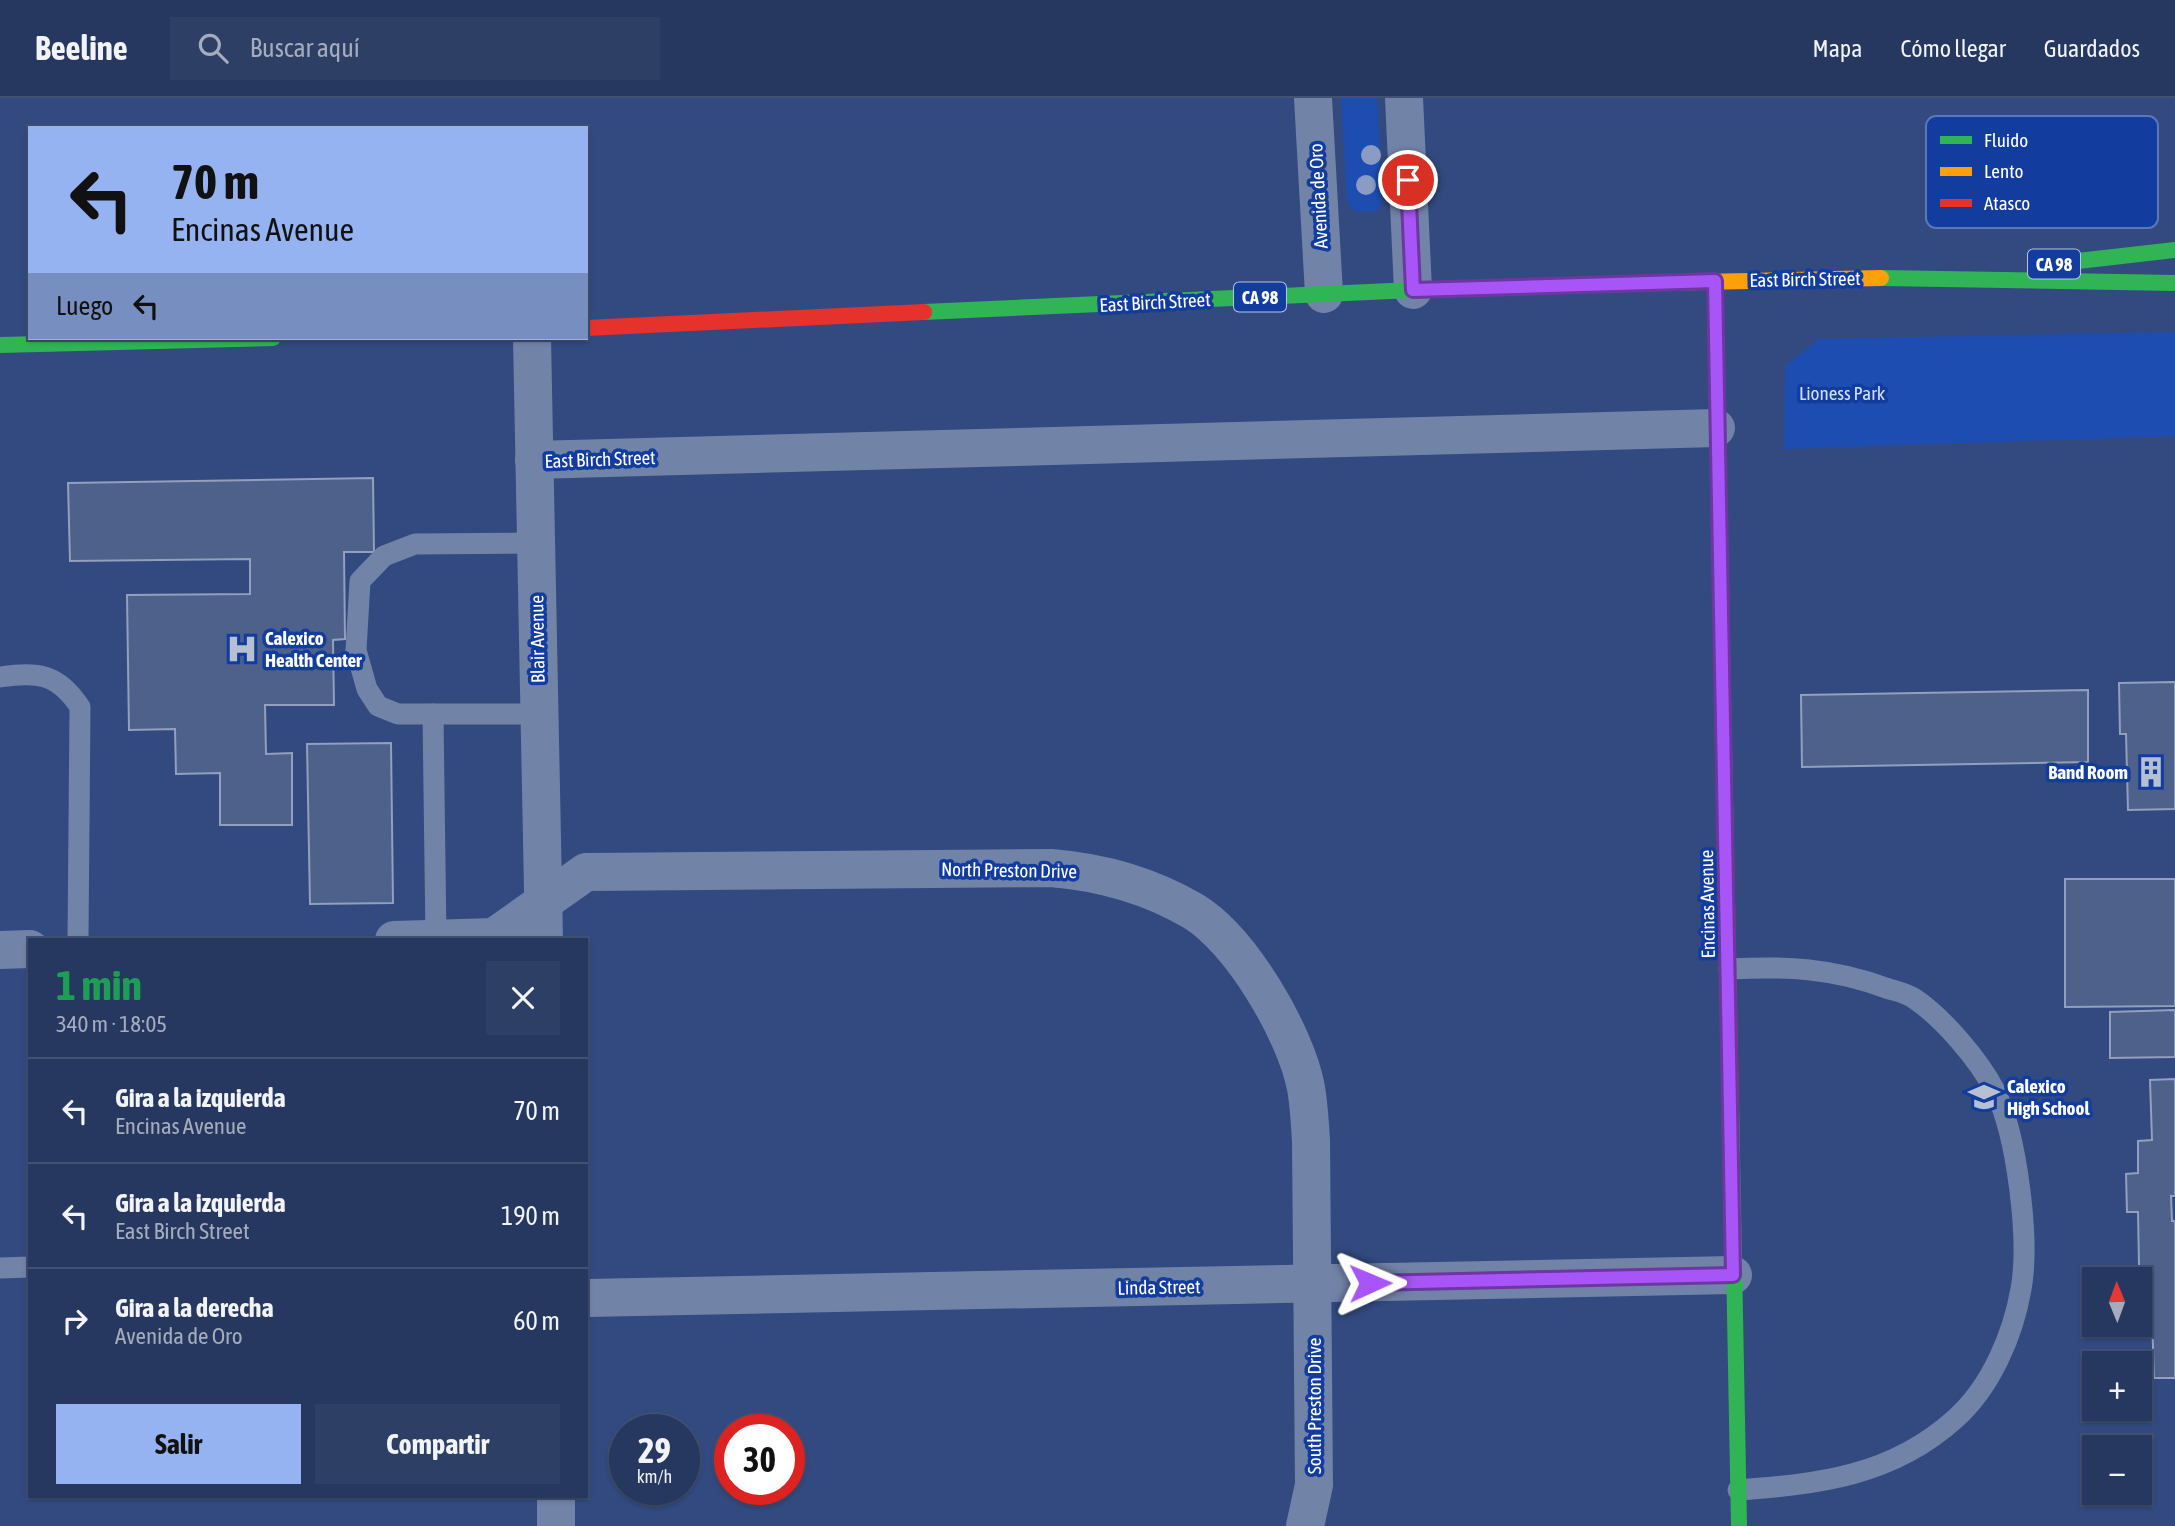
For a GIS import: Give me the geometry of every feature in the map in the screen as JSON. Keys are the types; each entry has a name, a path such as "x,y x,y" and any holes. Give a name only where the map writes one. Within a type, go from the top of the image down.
{"main road":[{"name":"East Birch Street","path":"1933,277 2175,250"},
{"name":"East Birch Street","path":"588,328 1413,290 1715,281 1933,277 2175,283"},
{"name":"Encinas Avenue","path":"1715,281 1739,1526"},
{"path":"0,345 195,340"}],"street":[{"name":"Avenida de Oro","path":"1313,98 1324,294"},
{"path":"1404,98 1413,290"},
{"name":"Blair Avenue","path":"532,340 544,938"},
{"name":"East Birch Street","path":"534,460 1716,428"},
{"name":"North Preston Drive","path":"465,938 494,937 586,872 1051,868 1092,871 1141,887 1195,912 1235,950 1272,1002 1290,1040 1306,1087 1311,1141 1314,1284"},
{"path":"0,950 28,949"},
{"name":"Linda Street","path":"588,1298 1733,1275"},
{"name":"South Preston Drive","path":"1305,1526 1314,1485 1314,1284"},
{"path":"556,1498 556,1526"}],"lane":[{"path":"536,543 415,544 384,556 360,581 355,650 367,689 378,706 398,714 539,714"},
{"path":"0,677 30,673 54,681 66,686 80,707 78,938"},
{"path":"433,714 436,938"},
{"path":"1729,968 1791,966 1853,976 1914,998 1974,1058 1996,1092 2012,1144 2021,1194 2022,1286 2011,1331 1989,1377 1956,1419 1909,1451 1868,1472 1809,1485 1738,1490"},
{"path":"0,1268 28,1267"}],"green space":[{"path":"1341,98 1377,98 1382,195 1381,206 1374,212 1354,211 1347,201"},
{"name":"Lioness Park","path":"2175,332 2175,436 1784,449 1785,366 1819,339"}],"building":[{"path":"373,478 374,552 344,552 345,639 333,640 334,705 265,705 266,754 292,753 292,825 220,825 220,773 176,774 175,729 129,730 127,595 250,594 250,559 70,561 68,483"},
{"name":"Band Room","path":"2175,682 2175,809 2128,810 2126,734 2120,734 2119,683"},
{"path":"2088,690 2088,762 1802,767 1801,695"},
{"path":"391,743 393,903 310,904 307,744"},
{"path":"2065,879 2175,879 2175,1006 2065,1007"},
{"path":"2175,1010 2175,1057 2110,1058 2110,1012"},
{"path":"2175,1079 2175,1196 2171,1196 2172,1221 2175,1221 2175,1378 2154,1378 2152,1267 2139,1267 2138,1212 2127,1212 2126,1174 2138,1173 2138,1141 2152,1140 2150,1080"}],"traffic: fast":[{"path":"2078,261 2175,250"},
{"path":"1881,278 2175,283"},
{"path":"1715,281 1726,851"},
{"path":"924,312 1413,290 1660,283"},
{"path":"0,345 195,340"},
{"path":"1731,1102 1739,1526"}],"traffic: slow":[{"path":"1660,283 1881,278"}],"traffic: jam":[{"path":"588,328 924,312"},
{"path":"1726,851 1731,1102"}],"place":[{"name":"Calexico Health Center","path":"242,649"},
{"name":"Band Room","path":"2151,772"},
{"name":"Calexico High School","path":"1984,1097"}],"route":[{"path":"1370,1283 1733,1275 1715,281 1413,290 1408,180"}]}
